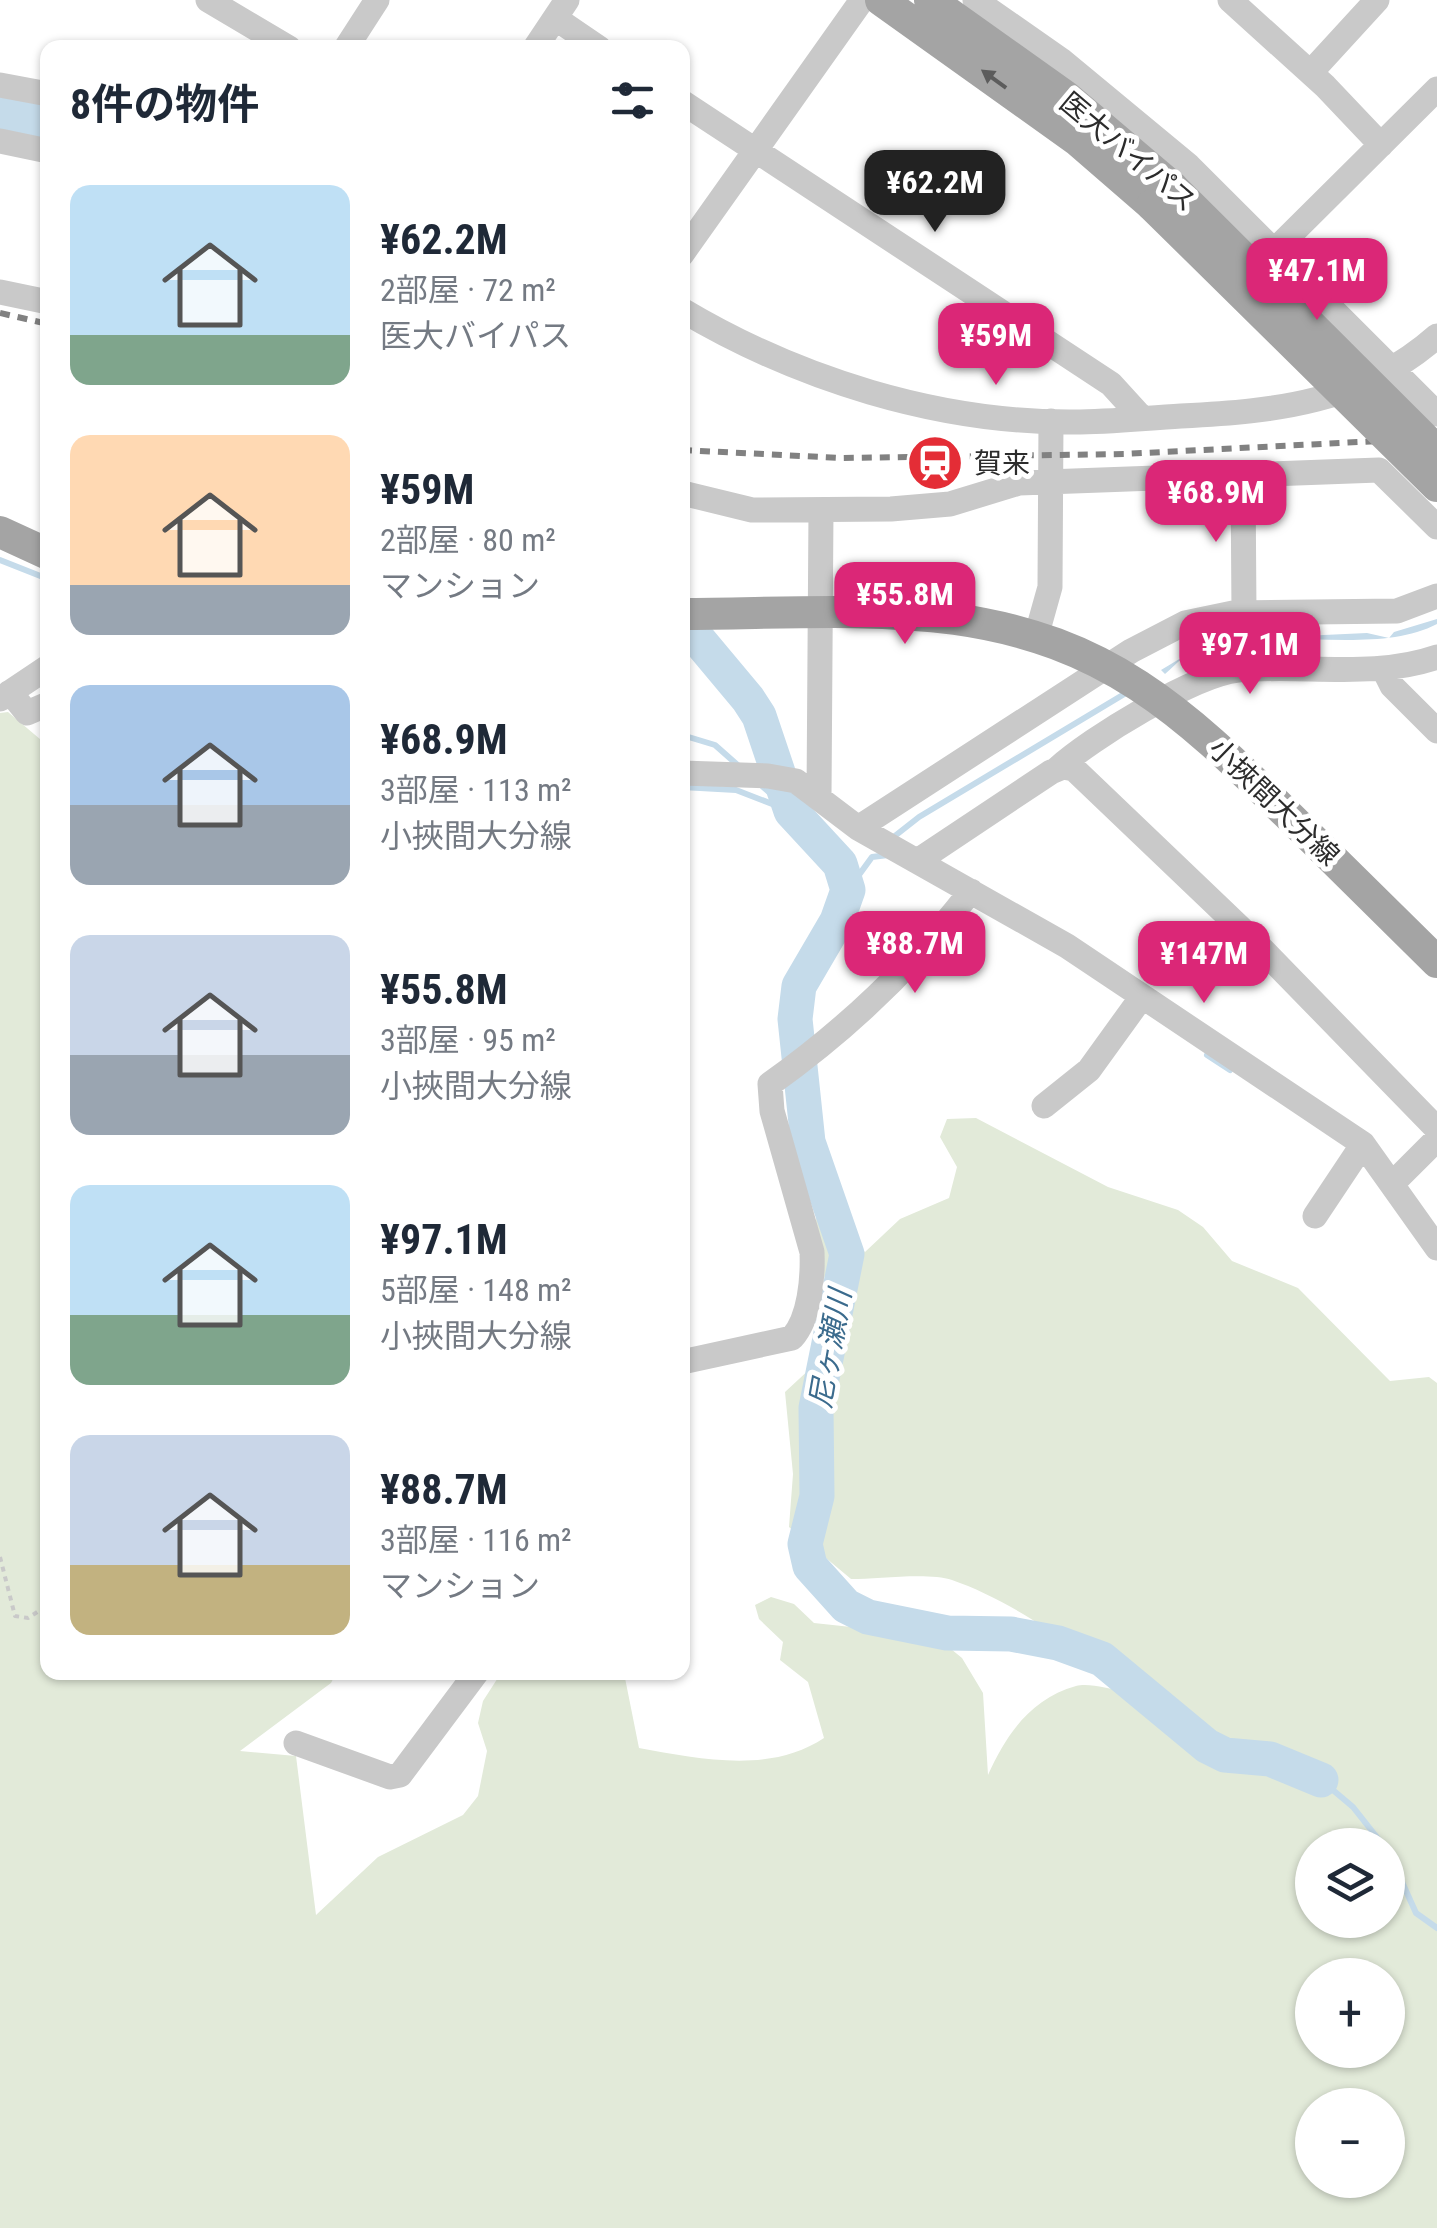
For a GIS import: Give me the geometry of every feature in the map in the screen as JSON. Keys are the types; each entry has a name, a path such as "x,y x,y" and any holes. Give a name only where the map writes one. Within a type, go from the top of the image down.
{"main road":[{"name":"医大バイパス","path":"881,0 1162,196 1437,450"},
{"name":"医大バイパス","path":"930,0 1064,96 1437,486"},
{"path":"0,532 40,550"},
{"name":"小挾間大分線","path":"690,614 953,619 1036,637 1138,684 1210,738 1437,962"}],"street":[{"path":"208,0 275,40"},
{"path":"351,40 377,0"},
{"path":"690,243 862,0"},
{"path":"976,0 1052,53 1148,131 1437,414"},
{"path":"1230,0 1310,72 1381,145"},
{"path":"1310,72 1378,0"},
{"path":"540,40 561,9 591,40"},
{"path":"0,85 40,92"},
{"path":"1274,252 1437,89"},
{"path":"690,107 1110,384 1142,418"},
{"path":"0,141 40,148"},
{"path":"0,292 40,300"},
{"path":"690,314 751,347 849,385 934,407 1051,421 1289,409 1390,370 1437,336"},
{"path":"1036,637 1050,587 1051,421"},
{"path":"690,496 752,510 821,510 941,505 1008,485 1379,470 1437,527"},
{"path":"1243,476 1244,613"},
{"path":"819,796 821,510"},
{"path":"909,855 1058,769 1138,684 1185,623 1244,613 1381,612 1437,596"},
{"path":"867,832 1138,684 1198,682 1232,671 1384,668 1437,657"},
{"path":"1384,668 1392,686 1437,731"},
{"path":"40,672 5,696 27,713 40,707"},
{"path":"1058,769 1078,772 1252,939 1437,1129"},
{"path":"690,773 787,778 867,832 1067,946 1364,1144 1437,1248"},
{"path":"690,1360 792,1338 800,1330 813,1275 812,1252 772,1111 770,1084 886,988 972,891"},
{"path":"1044,1106 1089,1070 1141,998"},
{"path":"1394,1182 1437,1139"},
{"path":"1315,1216 1364,1144"},
{"path":"296,1743 390,1777 400,1775 471,1680"}],"path":[{"path":"0,1557 15,1616 28,1618 40,1611"}],"green space":[{"path":"8,712 40,739 40,1680 332,1680 240,1751 296,1756 316,1915 378,1857 463,1815 478,1796 487,1751 478,1723 483,1701 496,1680 625,1680 639,1748 710,1759 758,1760 803,1749 824,1738 808,1682 780,1660 783,1642 759,1619 755,1605 771,1597 794,1604 814,1623 935,1636 962,1658 983,1693 988,1775 1021,1720 1045,1700 1081,1685 1123,1690 1065,1642 997,1600 942,1578 851,1579 789,1527 793,1474 785,1392 840,1341 814,1235 817,1214 835,1223 865,1252 900,1219 949,1198 957,1167 940,1137 947,1119 976,1118 1108,1187 1178,1210 1203,1227 1232,1261 1298,1288 1390,1381 1429,1377 1437,1383 1437,2228 0,2228 0,713"}],"water":[{"path":"1437,619 1437,624 1390,637 1394,632"},
{"path":"1367,633 1387,637 1238,640 1212,645 1239,639"},
{"path":"1208,646 1183,658 1165,674 1161,670 1196,649"}],"waterway":[{"name":"尼ヶ瀬川","path":"0,114 40,122"},
{"path":"0,560 40,576"},
{"name":"尼ヶ瀬川","path":"690,630 759,716 791,811 840,864 848,890 837,921 799,986 795,1019 808,1142 847,1254 816,1408 817,1496 805,1544 810,1566 846,1606 868,1617 947,1633 1011,1634 1058,1643 1102,1659 1207,1746 1225,1755 1270,1759 1321,1780"},
{"path":"891,839 919,817 1126,693"},
{"path":"690,737 715,745 741,768"},
{"path":"762,786 791,811"},
{"path":"690,787 736,790 785,809"},
{"path":"848,890 872,857 888,855"},
{"path":"1207,1055 1230,1070"},
{"path":"1321,1780 1353,1807 1370,1828"},
{"path":"1405,1889 1416,1913 1437,1928"}],"railway":[{"path":"0,313 40,322"},
{"path":"690,450 842,458 1124,454 1437,438"}],"place":[{"name":"賀来","path":"935,463"}]}
